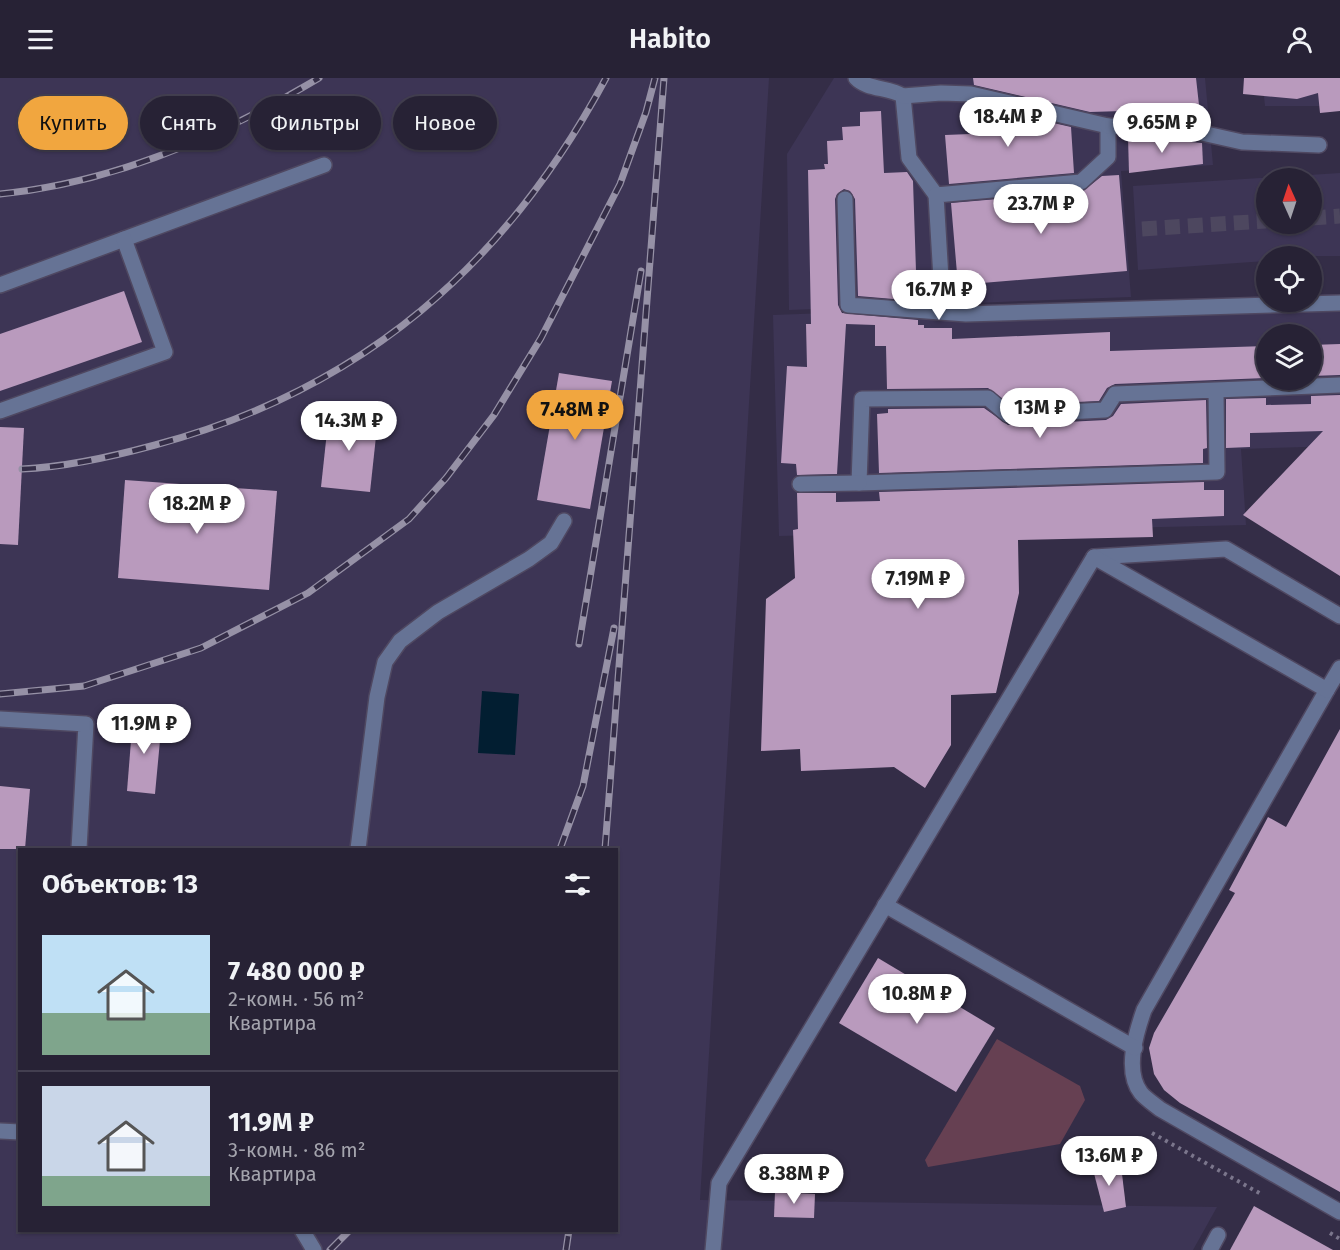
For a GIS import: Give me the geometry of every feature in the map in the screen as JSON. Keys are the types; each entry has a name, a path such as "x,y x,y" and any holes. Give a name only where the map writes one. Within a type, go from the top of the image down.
{"lane":[{"path":"856,78 869,86 895,91 903,96 941,93 971,94 1108,126 1192,131 1242,142 1319,145"},
{"path":"903,96 909,158 936,195 943,312"},
{"path":"936,195 1081,182 1108,156 1108,126"},
{"path":"0,285 324,165"},
{"path":"845,199 848,305 966,314 1340,303"},
{"path":"0,411 165,352 124,239"},
{"path":"859,483 862,399 988,398 1008,415 1106,410 1115,394 1340,386"},
{"path":"800,484 1217,471 1216,390"},
{"path":"358,848 377,697 385,662 400,640 438,612 529,559 551,543 564,521"},
{"path":"1094,557 1226,549 1340,616"},
{"path":"1094,557 1327,690"},
{"path":"713,1250 719,1183 1094,557"},
{"path":"1340,668 1144,1010 1136,1032 1132,1066 1140,1092 1160,1109 1340,1212"},
{"path":"0,719 86,724 79,848"},
{"path":"885,905 1135,1048"},
{"path":"0,1131 18,1132"},
{"path":"303,1232 314,1250"},
{"path":"1210,1250 1218,1236"}],"path":[{"path":"1152,1133 1271,1200"},
{"path":"1320,1227 1340,1239"}],"shaded area":[{"path":"0,78 769,78 700,1200 1217,1207 1193,1250 0,1250"},
{"path":"834,78 1205,78 1213,165 1121,171 1131,297 789,310 787,154"},
{"path":"1262,78 1340,78 1340,106 1265,106"},
{"path":"1340,173 1340,256 1322,256 1322,246 1256,246 1256,262 1138,270 1133,186 1256,178 1256,234 1322,234 1322,174"},
{"path":"1340,294 1340,446 1241,449 1246,525 779,536 773,315 1256,297 1256,312 1322,312 1322,295"},
{"path":"997,1039 1080,1086 1085,1100 1060,1144 928,1167 925,1160"}],"water":[{"path":"482,691 519,694 515,755 478,753"}],"building":[{"path":"973,78 1196,78 1201,123 1128,117 1127,114 1123,114 1123,111 1090,112 974,85"},
{"path":"1244,78 1340,78 1340,111 1320,113 1318,93 1297,99 1243,94"},
{"path":"974,105 1071,127 1074,173 949,184 945,135 970,134 969,121 974,121"},
{"path":"881,111 884,173 907,172 913,181 917,301 858,296 855,199 850,191 844,189 837,194 835,199 838,305 842,313 918,320 918,325 924,325 924,328 952,328 952,339 1110,332 1110,351 1256,346 1256,378 1115,384 1107,388 1099,401 1011,405 988,388 887,389 886,346 875,346 875,325 846,324 837,474 797,475 796,464 781,463 787,366 807,367 806,324 811,324 808,170 825,169 824,164 828,164 827,141 843,140 842,127 860,126 860,112"},
{"path":"1128,137 1202,143 1203,164 1129,173"},
{"path":"1119,175 1127,271 958,285 951,203 1082,192 1102,176"},
{"path":"124,291 142,342 0,391 0,334"},
{"path":"1340,344 1340,375 1322,376 1322,345"},
{"path":"559,373 612,381 590,509 537,500"},
{"path":"1340,395 1340,576 1243,515 1323,431 1250,433 1250,447 1226,448 1226,399 1266,398 1266,405 1311,404 1311,396"},
{"path":"1206,400 1207,448 1203,449 1203,463 879,473 877,414 888,413 888,409 984,408 1008,425 1106,420 1113,416 1121,404"},
{"path":"329,413 378,418 370,492 321,487"},
{"path":"0,427 24,428 18,545 0,544"},
{"path":"125,480 277,491 269,590 118,578"},
{"path":"1204,482 1204,490 1224,490 1224,516 1152,519 1153,537 1018,540 1019,593 996,693 951,695 951,745 925,788 894,767 801,771 800,749 761,751 766,599 795,578 793,530 798,529 797,493 836,493 836,502 880,501 879,492"},
{"path":"133,716 162,719 155,794 127,791"},
{"path":"1340,729 1340,1192 1180,1103 1164,1090 1154,1074 1149,1048 1154,1033 1235,893 1229,890 1268,817 1286,827"},
{"path":"0,786 30,789 25,848 0,849"},
{"path":"878,958 995,1028 956,1092 839,1023"},
{"path":"1090,1158 1122,1174 1126,1207 1104,1212"},
{"path":"775,1192 815,1194 814,1218 774,1217"},
{"path":"1254,1206 1333,1250 1230,1250"}],"tunnel":[{"path":"1322,217 1340,216"},
{"path":"1142,229 1256,222"}],"railway":[{"path":"0,194 84,179 166,154 244,119 319,78"},
{"path":"22,469 72,464 122,454 230,421 299,391 362,354 421,311 474,262 522,206 566,145 606,78"},
{"path":"0,694 84,686 201,648 308,593 409,519 446,478 494,415 541,338 620,184 646,112 655,78"},
{"path":"605,848 664,78"},
{"path":"579,644 641,271"},
{"path":"560,848 583,786 614,628"},
{"path":"330,1250 348,1232"},
{"path":"566,1250 569,1232"}]}
